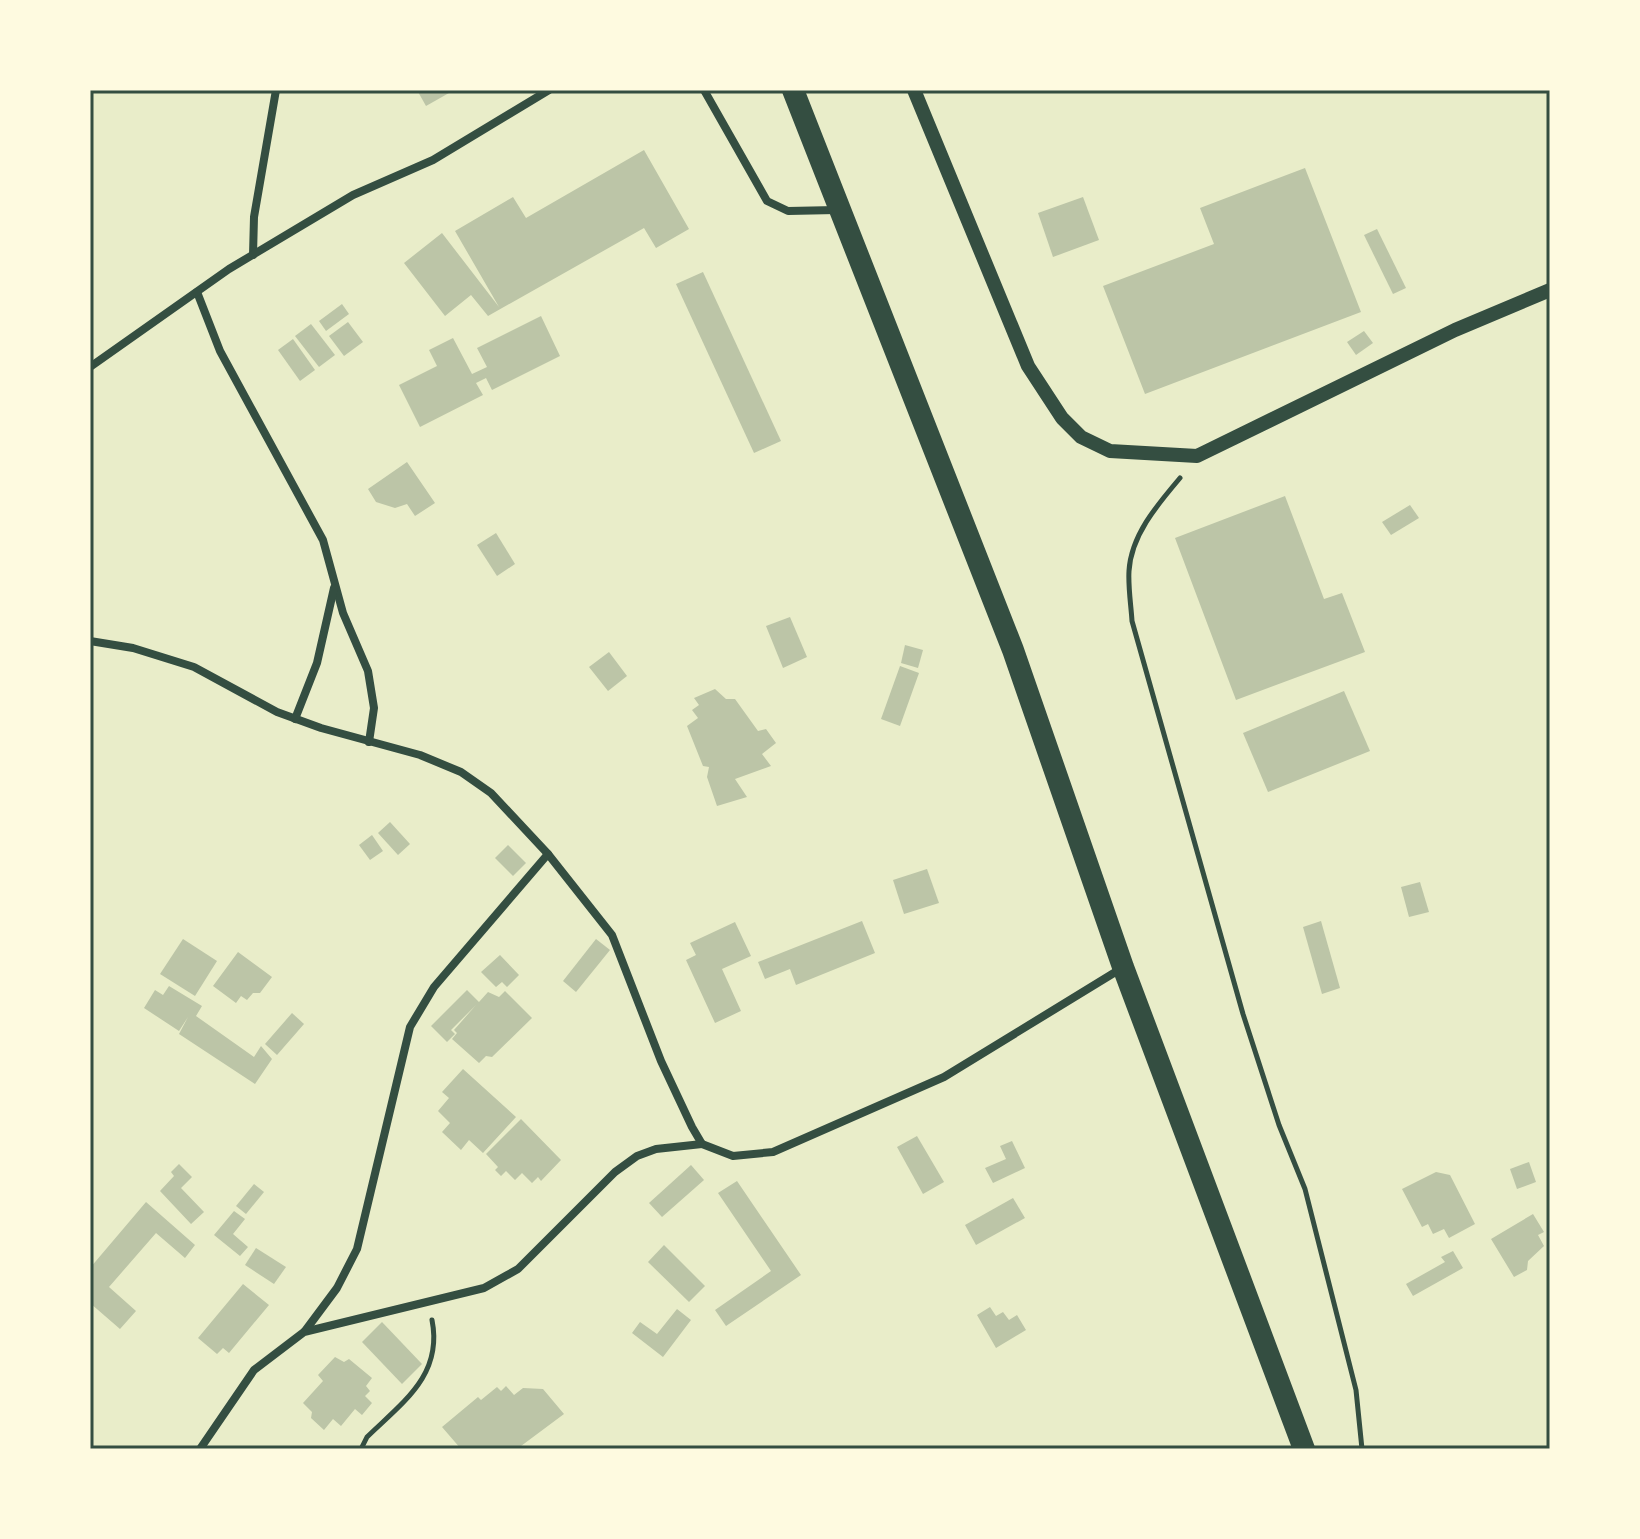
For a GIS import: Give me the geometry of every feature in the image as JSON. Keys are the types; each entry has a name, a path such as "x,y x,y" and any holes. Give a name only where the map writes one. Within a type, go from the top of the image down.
{"highway":[{"path":"793,90 1013,650 1123,967 1304,1449"}],"street":[{"path":"253,255 254,217 276,90"},
{"path":"90,367 253,255 353,195 433,160 549,90"},
{"path":"704,90 767,201 788,211 841,211"},
{"path":"914,90 1028,366 1062,418 1081,437 1110,451 1197,456 1455,330 1550,290"},
{"path":"197,292 232,376 323,540 349,631 368,671 374,708 369,742"},
{"path":"295,719 317,663 335,584"},
{"path":"90,641 133,648 194,667 237,693 295,719 420,755 461,772 491,793 548,854 612,935 661,1061 702,1144"},
{"path":"200,1449 254,1370 304,1332 337,1288 357,1249 410,1027 434,987 548,854"},
{"path":"304,1332 484,1288 518,1269 615,1172 637,1156 656,1149 702,1144 733,1156 773,1152 944,1077 1123,967"}],"path":[{"path":"1197,456 1154,509 1138,537 1128,569 1132,621 1243,1014 1279,1125 1305,1189 1356,1390 1362,1449"},
{"path":"361,1449 367,1437 416,1387 435,1355 436,1340 429,1303"}],"building":[{"path":"417,90 447,90 449,93 426,106"},
{"path":"644,150 689,229 656,248 644,228 488,316 471,295 445,316 404,263 442,233 499,307 455,231 513,197 526,218"},
{"path":"1305,168 1361,312 1145,394 1103,286 1214,244 1200,208"},
{"path":"1083,197 1099,240 1053,257 1038,213"},
{"path":"1377,229 1406,288 1393,294 1364,235"},
{"path":"703,272 781,441 754,453 676,284"},
{"path":"342,304 349,314 326,331 319,321"},
{"path":"541,316 560,356 492,390 486,378 476,383 483,395 420,427 399,385 437,366 429,350 453,338 472,374 487,367 477,348"},
{"path":"348,322 363,342 344,356 329,336"},
{"path":"311,324 335,355 319,367 295,336"},
{"path":"1364,331 1373,343 1356,355 1347,342"},
{"path":"293,339 315,370 300,381 278,350"},
{"path":"407,462 435,503 415,516 407,504 395,508 376,502 368,489"},
{"path":"1285,496 1324,599 1342,593 1365,652 1236,700 1175,538"},
{"path":"1410,505 1419,518 1391,535 1382,522"},
{"path":"496,533 515,564 497,576 477,545"},
{"path":"790,617 807,657 783,668 766,626"},
{"path":"905,645 923,650 918,668 901,663"},
{"path":"609,652 627,676 608,691 589,667"},
{"path":"900,666 919,673 900,726 881,719"},
{"path":"715,689 726,699 735,699 758,731 766,729 776,743 762,754 771,766 735,779 747,797 717,806 707,777 709,767 703,766 687,726 698,718 692,710 699,705 694,698"},
{"path":"1344,691 1370,751 1268,792 1243,733"},
{"path":"390,822 410,844 398,855 378,833"},
{"path":"372,835 383,851 370,860 359,845"},
{"path":"508,845 526,863 513,876 495,858"},
{"path":"927,869 939,903 904,914 893,880"},
{"path":"1420,882 1429,912 1409,917 1401,887"},
{"path":"862,921 875,953 796,985 790,969 765,979 758,962"},
{"path":"1321,921 1340,988 1322,994 1303,927"},
{"path":"735,922 751,956 722,969 741,1011 715,1023 686,960 696,955 690,943"},
{"path":"183,939 217,961 195,996 160,974"},
{"path":"596,939 610,950 576,992 563,981"},
{"path":"238,952 272,977 260,993 253,993 247,1000 241,996 236,1003 213,986"},
{"path":"500,955 519,975 507,987 502,982 496,987 481,972"},
{"path":"169,986 202,1006 196,1016 254,1057 261,1046 272,1059 255,1084 179,1034 188,1017 179,1031 144,1008 155,990 163,995"},
{"path":"467,990 479,1002 488,992 499,997 505,991 532,1018 492,1057 486,1056 479,1063 452,1039 457,1033 454,1030 476,1005 451,1030 455,1034 447,1042 431,1026"},
{"path":"292,1013 304,1024 277,1055 265,1044"},
{"path":"463,1069 516,1117 483,1153 469,1140 461,1150 442,1132 450,1123 438,1111 449,1098 442,1092"},
{"path":"521,1119 561,1160 541,1181 538,1177 532,1183 522,1173 515,1180 506,1171 501,1176 495,1170 498,1167 486,1154"},
{"path":"917,1136 944,1182 923,1194 897,1147"},
{"path":"1012,1141 1025,1168 993,1183 985,1168 1006,1159 1000,1146"},
{"path":"1529,1162 1536,1182 1517,1189 1510,1169"},
{"path":"179,1164 192,1177 181,1188 204,1212 191,1224 160,1191 174,1176 171,1172"},
{"path":"691,1165 704,1180 662,1217 649,1203"},
{"path":"1436,1172 1450,1175 1475,1224 1449,1238 1444,1229 1433,1234 1428,1224 1422,1227 1402,1189"},
{"path":"737,1181 801,1275 726,1326 715,1310 771,1271 718,1193"},
{"path":"254,1184 264,1192 246,1214 236,1206"},
{"path":"1013,1198 1025,1218 976,1245 965,1225"},
{"path":"146,1202 195,1245 185,1258 156,1233 109,1287 136,1311 120,1329 90,1303 90,1268"},
{"path":"234,1211 245,1219 233,1234 248,1247 240,1256 214,1235"},
{"path":"1533,1214 1544,1232 1538,1235 1544,1246 1528,1261 1527,1270 1514,1277 1491,1239"},
{"path":"664,1245 705,1286 689,1302 648,1262"},
{"path":"256,1248 286,1267 274,1284 245,1265"},
{"path":"1453,1251 1463,1268 1413,1296 1406,1284 1445,1262 1441,1257"},
{"path":"243,1284 269,1305 229,1353 223,1348 217,1354 198,1338"},
{"path":"990,1307 996,1316 1003,1312 1009,1320 1017,1315 1026,1330 996,1348 977,1315"},
{"path":"677,1309 691,1320 663,1357 632,1333 640,1322 657,1334"},
{"path":"382,1322 422,1364 402,1384 362,1342"},
{"path":"335,1357 344,1362 349,1359 372,1378 366,1386 370,1391 365,1396 372,1403 362,1415 355,1409 341,1426 333,1419 324,1430 311,1418 312,1412 303,1403 323,1381 318,1375"},
{"path":"506,1386 514,1395 523,1388 543,1389 564,1414 517,1449 461,1449 442,1427 478,1397 481,1400 497,1387 501,1391"}]}
